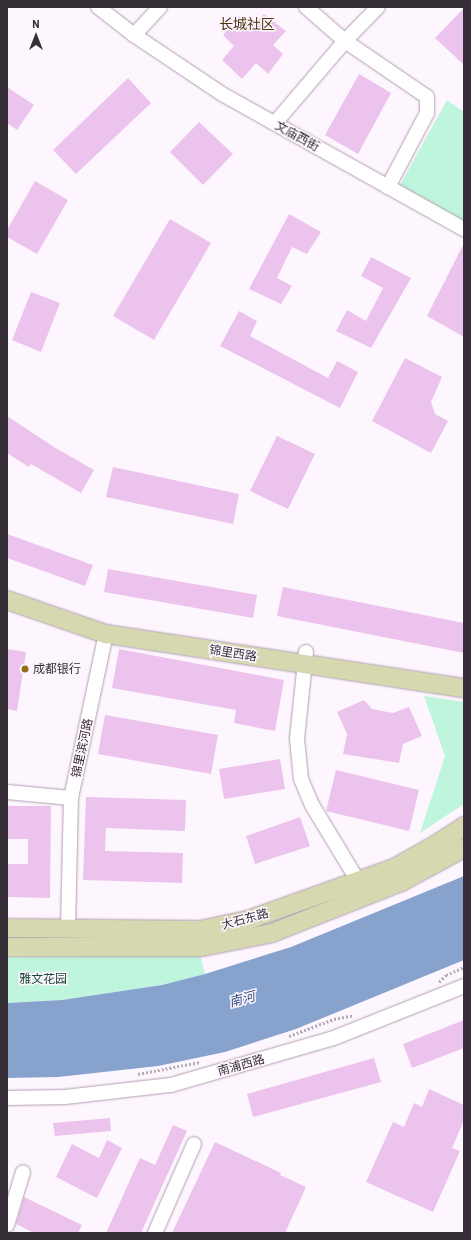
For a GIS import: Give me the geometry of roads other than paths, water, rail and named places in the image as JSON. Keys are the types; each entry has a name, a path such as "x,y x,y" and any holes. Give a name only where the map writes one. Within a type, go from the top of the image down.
{"main road":[{"name":"锦里西路","path":"7,590 108,623 464,688"},
{"name":"锦里西路","path":"7,600 106,634 464,676"},
{"name":"大石东路","path":"7,928 200,930 248,920 394,868 435,845 464,826"},
{"name":"大石东路","path":"7,947 202,947 272,934 401,882 464,848"}],"street":[{"name":"文庙西街","path":"98,7 134,36 222,94 464,229"},
{"path":"134,36 160,7"},
{"path":"306,7 345,41 427,97 427,113 388,187"},
{"path":"275,123 345,41 378,7"},
{"name":"锦里滨河路","path":"68,928 71,798 106,634"},
{"path":"305,658 297,739 301,779 312,805 358,880"},
{"path":"7,792 71,798"},
{"name":"南浦西路","path":"7,1098 65,1097 171,1085 334,1038 464,986"},
{"path":"155,1233 194,1144"},
{"path":"7,1225 23,1172"}],"water":[{"name":"南河","path":"464,876 464,960 296,1029 225,1052 158,1066 58,1077 7,1078 7,1003 62,1000 162,985 205,974 291,947"}],"place":[{"name":"成都银行","path":"25,669"}],"district":[{"name":"长城社区","path":"247,24"}],"park label":[{"name":"雅文花园","path":"43,979"}]}
